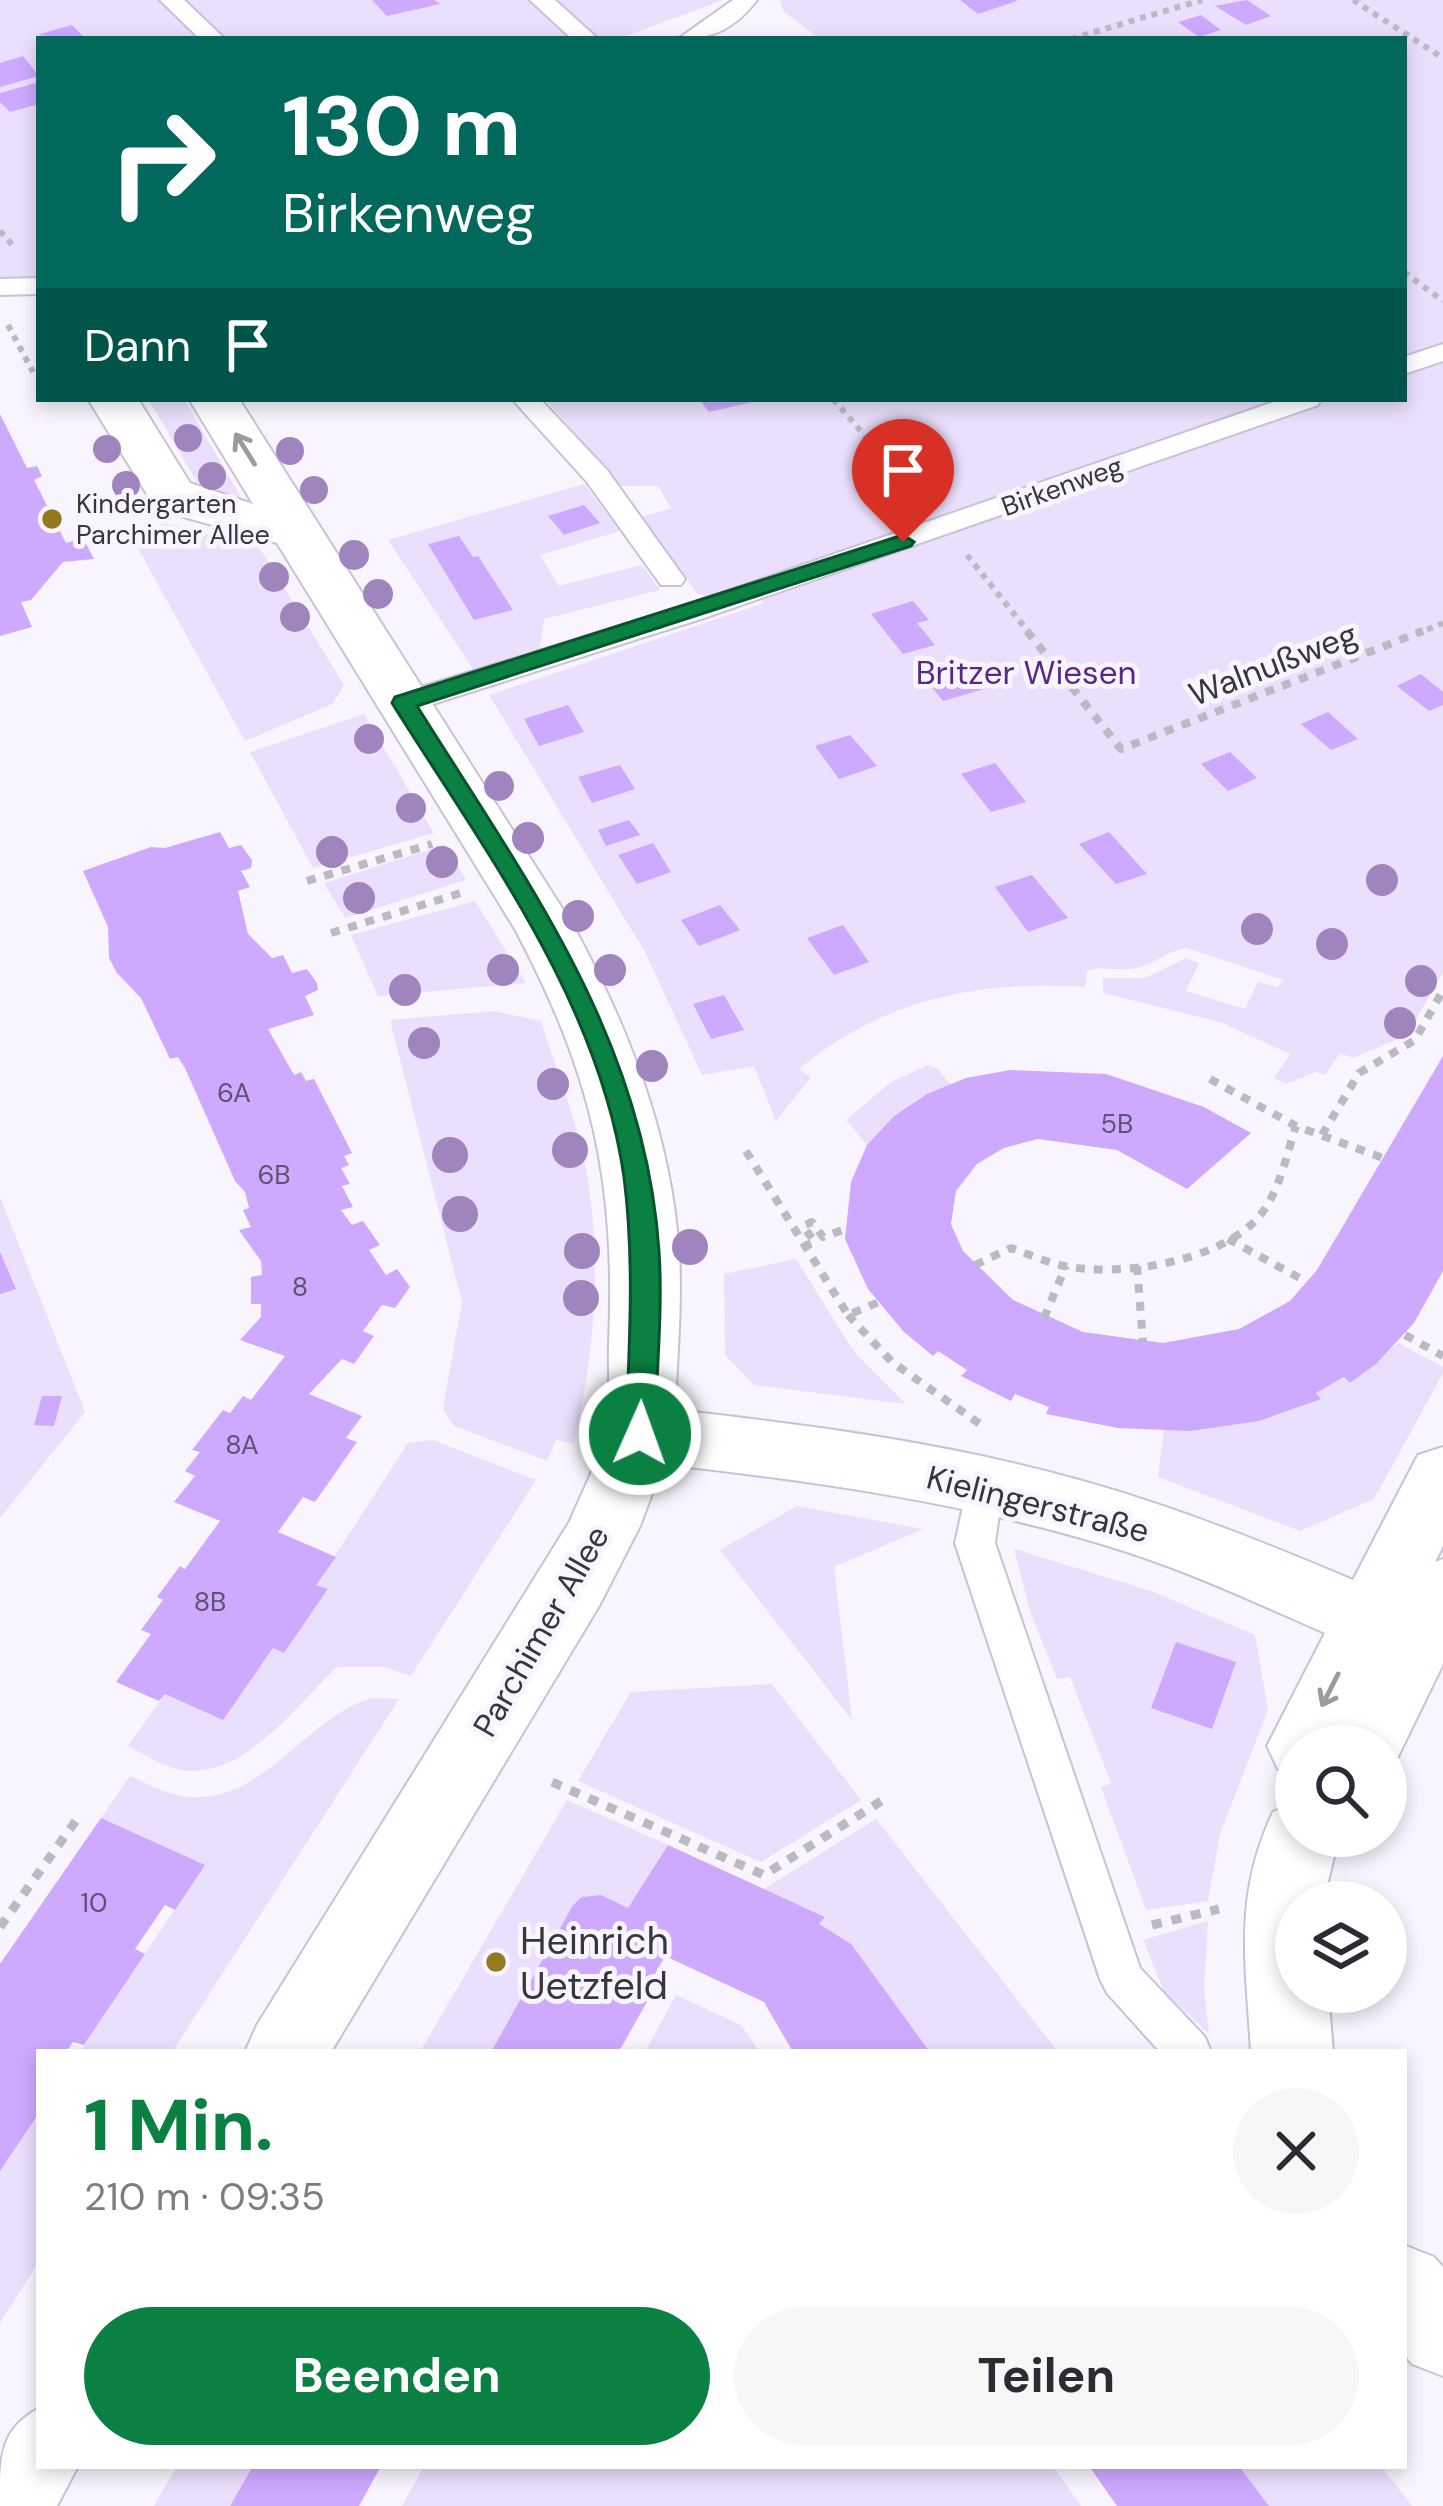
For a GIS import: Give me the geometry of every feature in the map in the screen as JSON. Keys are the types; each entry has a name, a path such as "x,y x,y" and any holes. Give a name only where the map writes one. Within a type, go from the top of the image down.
{"street":[{"path":"115,402 171,493 296,532"},
{"name":"Parchimer Allee","path":"216,402 513,877 577,989 615,1082 636,1172 646,1253 640,1434 604,1526 573,1585 288,2049"},
{"name":"Kielingerstraße","path":"640,1434 800,1451 984,1486 1136,1526 1410,1615"},
{"path":"1373,1725 1410,1615 1443,1475"},
{"path":"1322,1725 1410,1615"},
{"path":"1292,2049 1282,1910 1295,1857"},
{"path":"1407,2291 1443,2333"},
{"path":"6,2506 36,2458"}],"lane":[{"path":"171,0 210,36"},
{"path":"541,0 583,36"},
{"path":"696,36 729,18 746,0"},
{"path":"0,287 36,286"},
{"path":"1407,365 1443,352"},
{"path":"528,402 597,476 671,579"},
{"name":"Birkenweg","path":"404,703 945,527 1299,402"},
{"path":"984,1486 1122,1979 1186,2049"}],"path":[{"path":"1089,36 1202,0"},
{"path":"1353,0 1443,58"},
{"path":"1407,274 1443,301"},
{"path":"0,311 33,372"},
{"path":"836,402 945,527"},
{"name":"Walnußweg","path":"945,527 1121,748 1443,623"},
{"path":"307,881 482,829"},
{"path":"331,933 513,877"},
{"path":"1322,1135 1359,1073 1400,1053 1414,1040 1443,990"},
{"path":"1210,1079 1296,1126 1383,1158"},
{"path":"975,1265 1011,1248 1066,1266 1137,1265 1228,1239 1256,1221 1272,1195 1296,1126"},
{"path":"746,1151 848,1315 873,1348 905,1376 984,1486"},
{"path":"803,1247 814,1242 803,1226 812,1222 823,1237 846,1229"},
{"path":"1228,1239 1307,1282"},
{"path":"1137,1265 1143,1342"},
{"path":"1044,1318 1066,1266"},
{"path":"848,1315 879,1302"},
{"path":"1405,1335 1443,1356"},
{"path":"552,1782 764,1875 886,1798"},
{"path":"0,1928 80,1815"},
{"path":"1108,1934 1221,1909"}],"green space":[{"path":"0,0 723,0 626,36 36,36 36,279 0,279"},
{"name":"Britzer Wiesen","path":"780,0 1443,0 1443,972 1407,1035 1353,1058 1340,1053 1325,1075 1316,1072 1286,1084 1274,1078 1290,1054 1220,1022 1103,993 1103,978 1145,978 1186,958 1199,963 1186,991 1245,1009 1258,982 1277,987 1284,980 1186,948 1138,968 1087,971 1085,987 970,991 898,1010 831,1045 799,1069 811,1077 776,1121 754,1066 702,1075 645,952 489,695 764,603 750,584 708,597 697,593 641,517 671,508 658,486 621,486 548,402 1407,402 1407,36 816,36 783,11"},
{"path":"150,402 186,402 242,499 238,502 199,485"},
{"path":"584,484 620,531 540,555 559,586 642,565 660,590 544,619 540,648 473,669 388,540"},
{"path":"165,523 259,547 344,685 332,704 245,741 130,534"},
{"path":"364,714 434,833 313,868 250,752"},
{"path":"445,845 466,880 345,918 324,883"},
{"path":"475,901 526,983 378,996 351,935"},
{"path":"494,1011 541,1021 581,1146 593,1220 592,1333 582,1407 574,1443 556,1440 547,1461 454,1426 443,1409 462,1302 390,1020"},
{"path":"928,1065 951,1085 893,1117 867,1145 846,1120 891,1082"},
{"path":"0,1197 85,1412 0,1518"},
{"path":"796,1259 854,1352 906,1404 754,1385 725,1355 724,1274"},
{"path":"1398,1343 1443,1367 1443,1373 1374,1499 1300,1531 1158,1477 1164,1430 1259,1421 1320,1399 1316,1393 1344,1377 1351,1383"},
{"path":"433,1440 536,1480 411,1676 385,1667 337,1667 248,1752 204,1770 174,1768 128,1746 165,1694 222,1719 273,1648 284,1653 328,1590 316,1585 408,1443"},
{"path":"797,1506 923,1529 834,1567 852,1720 720,1550"},
{"path":"1014,1549 1151,1591 1255,1635 1268,1710 1220,1834 1208,1901 1146,1910 1101,1787 1111,1783 1070,1677 1057,1679 1030,1611"},
{"path":"772,1684 861,1800 761,1862 578,1781 631,1692"},
{"path":"372,1698 399,1699 174,2049 82,2049 204,1865 101,1818 130,1776 174,1794 204,1797 230,1791 255,1779 347,1709"},
{"path":"567,1800 668,1845 628,1908 593,1895 573,1905 493,2049 422,2049"},
{"path":"876,1819 1056,2049 928,2049 851,1945 819,1924 824,1916 764,1889"},
{"path":"1208,1921 1204,1990 1209,2034 1164,1991 1143,1940"},
{"path":"676,1995 741,2025 758,2049 647,2049"},
{"path":"36,2117 36,2266 0,2323 0,2171"},
{"path":"175,2469 251,2469 230,2506 154,2506"},
{"path":"422,2469 1055,2469 1081,2506 402,2506"},
{"path":"1241,2469 1383,2469 1412,2506 1269,2506"}],"building":[{"path":"372,0 434,0 440,4 387,16"},
{"path":"960,0 1016,0 1017,1 978,14"},
{"path":"1247,0 1271,16 1246,25 1215,6"},
{"path":"1201,15 1221,30 1198,36 1178,22"},
{"path":"72,25 83,36 49,36 37,35"},
{"path":"23,56 36,77 0,87 0,63"},
{"path":"36,83 36,105 10,112 0,102 0,93"},
{"path":"701,402 752,402 709,412"},
{"path":"0,414 27,468 37,466 42,476 34,480 66,543 83,538 94,559 63,562 31,600 21,602 32,627 0,636"},
{"path":"584,505 600,523 564,535 548,516"},
{"path":"459,536 513,610 474,620 428,544"},
{"path":"913,601 929,620 917,623 935,645 903,654 871,614"},
{"path":"968,669 984,689 943,701 927,681"},
{"path":"1421,674 1443,692 1443,705 1429,711 1397,686"},
{"path":"568,705 584,732 539,746 524,719"},
{"path":"1328,712 1358,739 1331,750 1301,724"},
{"path":"850,735 877,766 839,779 815,746"},
{"path":"1230,752 1257,778 1228,791 1201,764"},
{"path":"995,763 1026,802 991,812 961,774"},
{"path":"620,765 635,789 592,803 578,777"},
{"path":"629,820 640,835 606,846 598,830"},
{"path":"220,832 229,848 241,845 252,860 251,868 241,871 250,887 238,891 248,934 272,958 283,955 292,973 307,969 317,983 318,990 305,996 314,1015 268,1029 294,1075 301,1072 306,1081 314,1079 352,1153 344,1156 349,1165 341,1168 350,1184 342,1186 353,1207 341,1210 352,1225 363,1221 380,1245 369,1250 386,1275 397,1269 410,1287 395,1308 382,1305 363,1331 374,1336 354,1364 342,1359 309,1394 362,1416 346,1438 357,1442 315,1502 303,1497 278,1532 336,1557 316,1585 328,1589 284,1653 273,1648 223,1720 165,1694 159,1701 116,1682 151,1634 141,1630 163,1600 157,1597 180,1566 185,1569 220,1521 174,1502 195,1476 185,1471 200,1452 192,1450 223,1410 230,1413 243,1396 251,1400 285,1356 240,1340 261,1317 261,1304 251,1304 251,1277 262,1275 261,1261 239,1230 251,1227 243,1210 249,1208 245,1192 235,1181 185,1068 178,1057 170,1059 141,998 109,958 108,927 83,871 151,847 165,848"},
{"path":"1109,832 1147,874 1116,884 1079,844"},
{"path":"653,843 671,872 637,884 618,855"},
{"path":"1032,875 1068,918 1028,932 995,887"},
{"path":"720,905 740,930 699,946 681,920"},
{"path":"843,925 869,962 834,975 807,938"},
{"path":"724,995 744,1030 711,1039 693,1004"},
{"path":"1443,1056 1443,1271 1414,1323 1376,1364 1350,1383 1344,1377 1316,1393 1321,1399 1259,1421 1190,1431 1118,1428 1046,1414 1049,1407 1015,1394 1011,1401 961,1376 967,1370 938,1351 933,1356 904,1332 868,1289 845,1239 851,1182 867,1145 893,1117 927,1094 966,1078 1010,1070 1106,1074 1204,1107 1251,1133 1187,1189 1117,1150 1038,1139 1004,1148 977,1164 956,1191 951,1224 963,1251 1013,1300 1083,1332 1163,1343 1239,1329 1290,1301 1317,1270"},
{"path":"0,1252 16,1289 0,1294"},
{"path":"42,1396 62,1396 54,1426 34,1425"},
{"path":"1176,1642 1236,1662 1212,1729 1151,1708"},
{"path":"101,1818 205,1865 175,1910 165,1905 135,1949 145,1954 84,2045 73,2042 68,2049 36,2049 36,2117 0,2171 0,1964"},
{"path":"668,1845 825,1917 819,1924 851,1944 928,2049 791,2049 764,2002 665,1956 648,1987 649,1998 621,2048 493,2049 573,1905 582,1897 601,1895 628,1908"},
{"path":"251,2469 379,2469 359,2506 230,2506"},
{"path":"1091,2469 1241,2469 1269,2506 1117,2506"}],"place":[{"name":"Kindergarten Parchimer Allee","path":"52,519"},
{"name":"Heinrich Uetzfeld","path":"496,1962"}],"route":[{"path":"640,1434 646,1253 636,1172 615,1082 577,989 544,927 404,703 903,542"}]}
